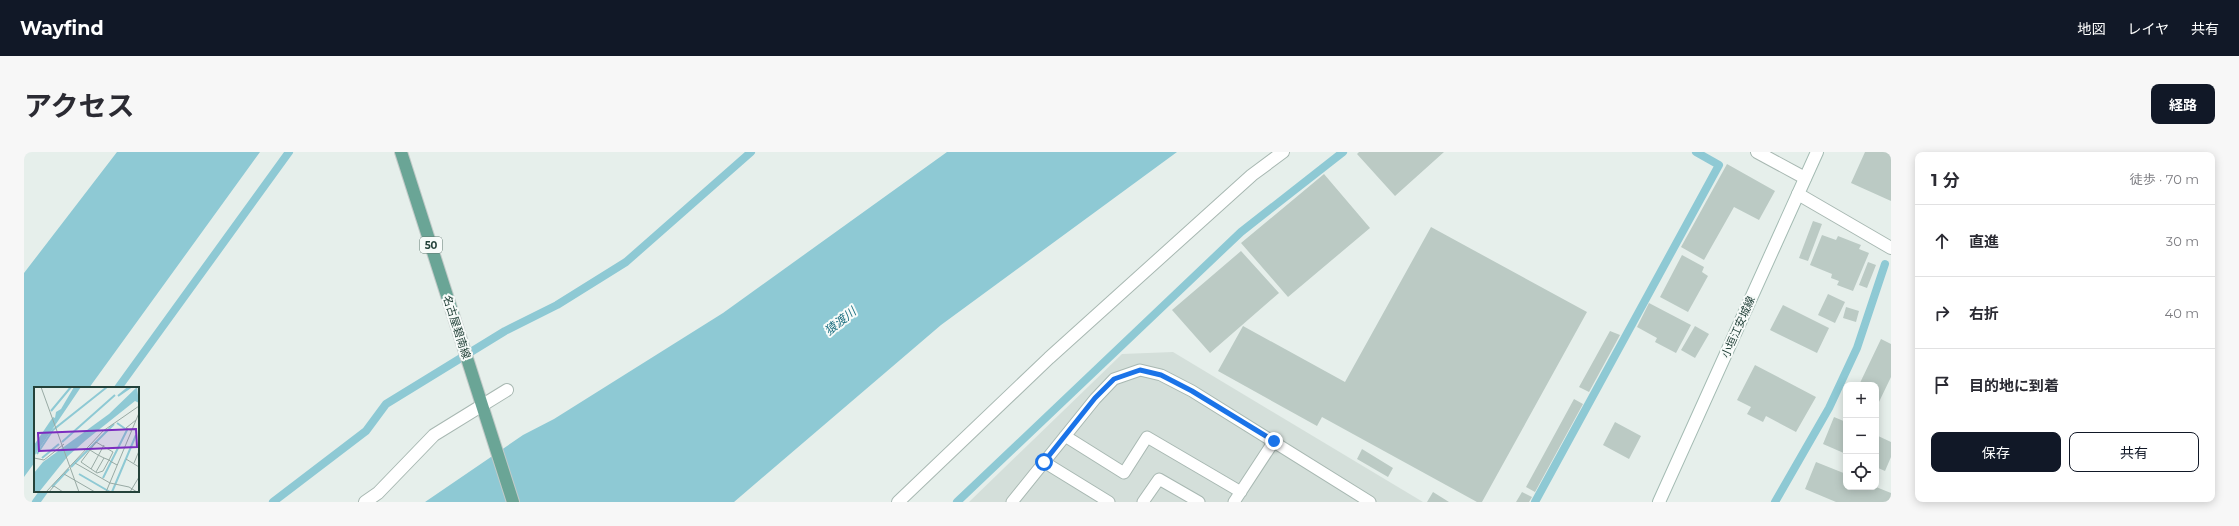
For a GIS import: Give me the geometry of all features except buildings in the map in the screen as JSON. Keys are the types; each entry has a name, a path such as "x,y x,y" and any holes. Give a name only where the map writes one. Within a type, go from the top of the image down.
{"main road":[{"name":"名古屋碧南線","path":"401,152 513,502"}],"street":[{"path":"898,502 1055,353 1252,175 1283,152"},
{"path":"1757,152 1805,178"},
{"name":"小垣江安城線","path":"1659,502 1817,152"},
{"path":"1798,194 1891,248"},
{"path":"365,502 378,493 434,435 507,390"}],"lane":[{"path":"1012,502 1065,436 1114,379 1140,370 1161,375 1192,391 1370,502"},
{"path":"1065,436 1124,472 1147,437 1238,499 1274,441"},
{"path":"1044,462 1109,502"},
{"path":"1143,502 1159,479 1199,502"}],"shaded area":[{"path":"1173,352 1423,502 969,502 1122,354"}],"water":[{"path":"117,152 260,152 90,387 34,387 34,463 24,477 24,273"},
{"name":"猿渡川","path":"947,152 1177,152 941,325 734,502 425,502 523,435 554,419 723,313"}],"waterway":[{"path":"119,387 289,152"},
{"path":"273,502 366,431 386,404 505,331 557,305 626,262 751,152"},
{"path":"957,502 1241,232 1343,152"},
{"path":"1535,502 1719,165 1696,152"},
{"path":"1775,502 1829,408 1857,348 1885,264"},
{"path":"36,502 43,492"}],"route":[{"path":"1044,462 1095,398 1114,379 1140,370 1161,375 1192,391 1274,441"}]}
